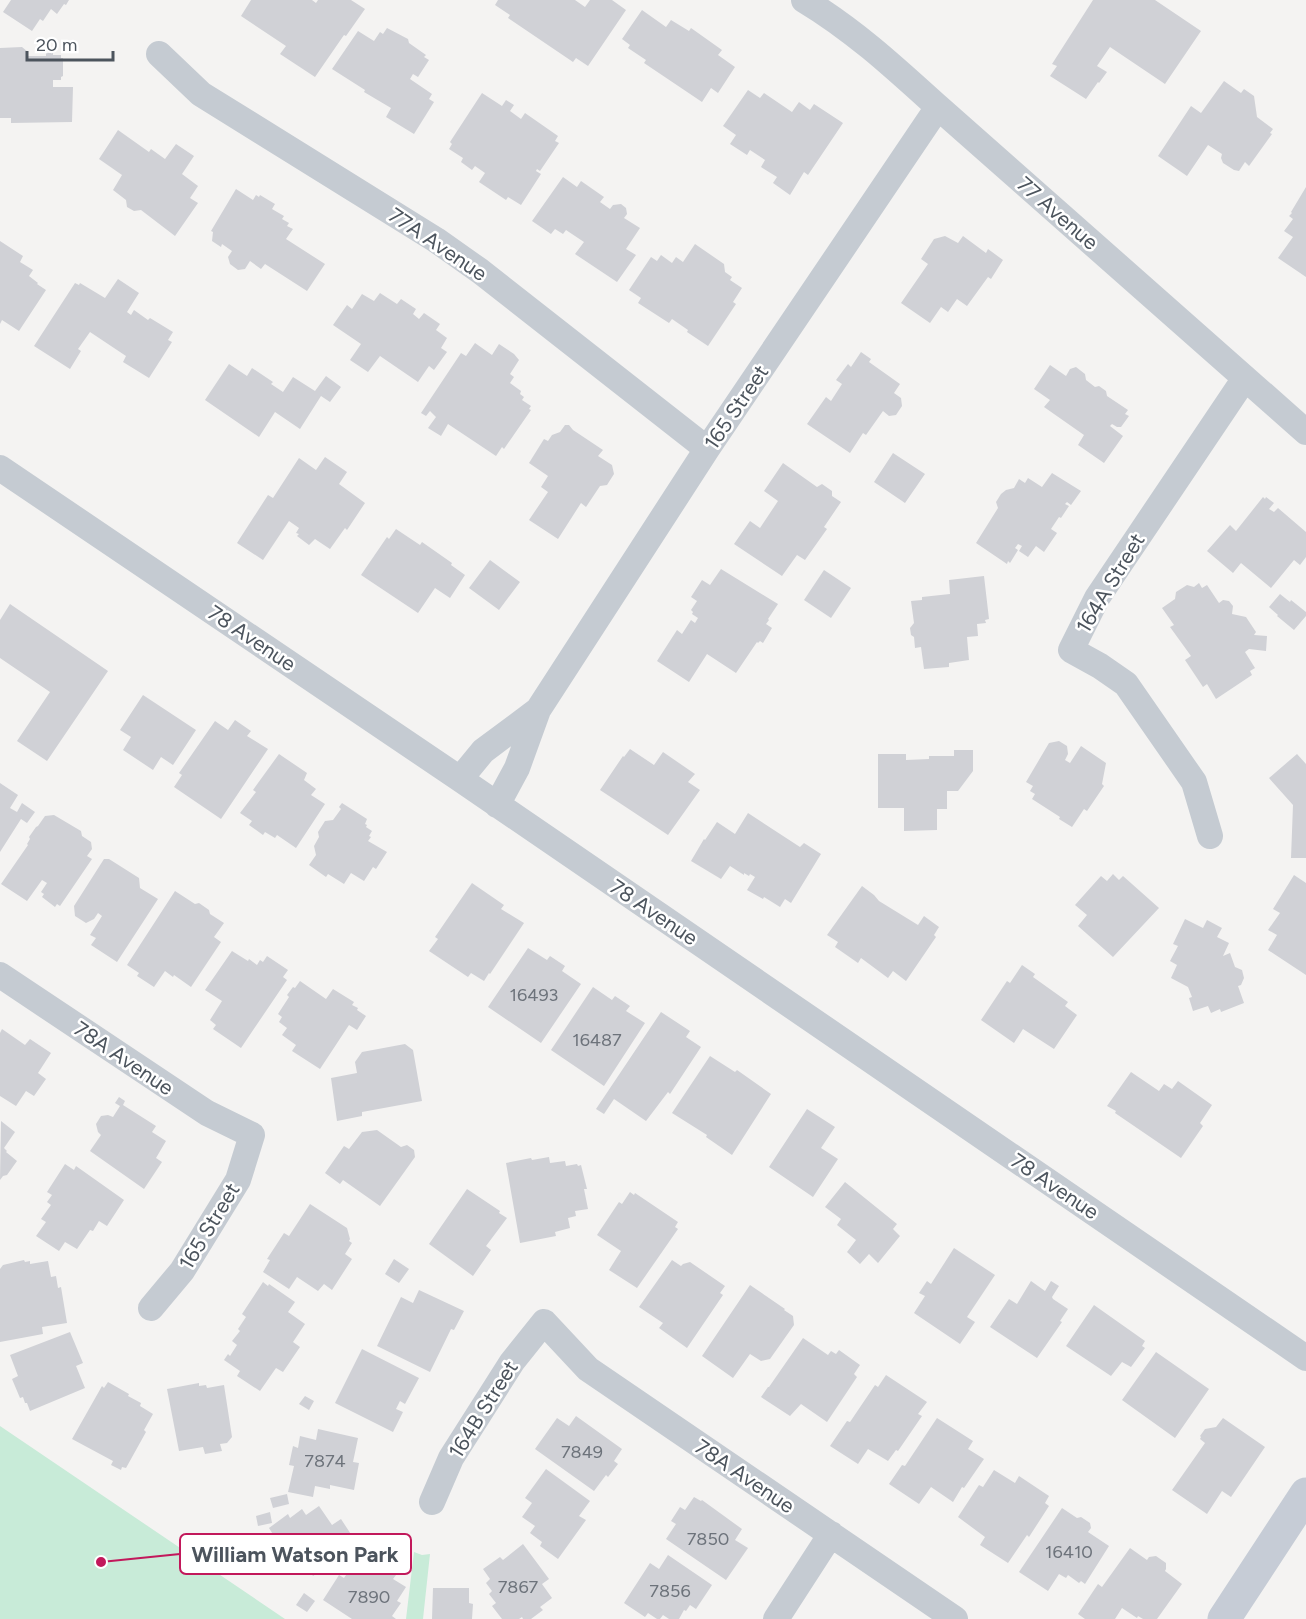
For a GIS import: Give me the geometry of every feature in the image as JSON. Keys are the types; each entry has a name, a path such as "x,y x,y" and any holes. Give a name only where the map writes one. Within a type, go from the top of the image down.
{"street":[{"name":"77 Avenue","path":"804,0 826,13 866,43 1306,432"},
{"name":"77A Avenue","path":"159,54 201,94 436,240 480,271 707,449"},
{"name":"165 Street","path":"497,804 517,768 538,710 707,449 938,107"},
{"name":"164A Street","path":"1210,836 1194,782 1126,684 1071,650 1097,598 1245,378"},
{"name":"78 Avenue","path":"0,468 497,804 1306,1358"},
{"name":"165 Street","path":"460,779 483,751 538,710"},
{"name":"78A Avenue","path":"0,975 207,1113 252,1135"},
{"name":"165 Street","path":"151,1308 182,1271 238,1180 252,1135"},
{"name":"78A Avenue","path":"544,1323 588,1369 956,1619"},
{"name":"164B Street","path":"432,1502 451,1458 512,1362 544,1323"},
{"path":"1224,1619 1306,1494"},
{"path":"776,1619 831,1534"}],"green space":[{"path":"0,1426 285,1619 0,1619"},
{"path":"414,1552 422,1555 430,1554 423,1619 406,1619"}],"building":[{"path":"11,0 69,0 57,14 51,9 32,31 3,12"},
{"path":"251,0 312,0 316,3 318,0 351,0 365,9 315,77 280,54 286,46 241,16"},
{"path":"498,0 575,0 585,7 590,0 612,0 626,10 588,66 576,58 573,62 508,18 510,15 495,5"},
{"path":"1093,0 1155,0 1201,31 1165,84 1110,47 1097,66 1107,72 1086,99 1050,76 1057,66 1052,64"},
{"path":"642,10 666,27 671,20 689,31 691,28 722,50 718,55 735,67 718,93 711,88 702,102 644,63 646,60 628,48 630,45 622,39"},
{"path":"387,28 408,39 409,43 426,55 424,57 429,60 418,77 413,74 410,79 432,94 429,99 434,102 414,134 386,117 391,108 332,69 358,31 374,41 380,32 383,34"},
{"path":"22,47 28,52 28,56 46,56 46,53 53,53 63,58 63,76 61,80 53,80 53,87 73,87 72,122 11,123 11,118 0,118 0,48"},
{"path":"1224,81 1241,93 1244,89 1254,96 1257,117 1273,129 1270,133 1272,134 1249,166 1245,162 1239,171 1223,163 1222,154 1208,145 1187,176 1158,156 1191,106 1201,113"},
{"path":"748,90 760,98 764,93 792,112 799,102 810,110 814,104 843,123 808,175 804,172 790,195 773,183 777,177 761,167 765,160 750,150 747,155 730,144 736,135 723,126"},
{"path":"482,93 502,106 506,100 514,105 510,111 521,119 525,113 558,136 555,141 559,143 540,171 537,169 536,171 541,174 521,205 508,197 506,200 479,182 485,173 475,166 472,170 461,162 463,158 449,149 452,144 450,142"},
{"path":"118,130 149,152 151,149 165,159 176,144 194,156 182,174 198,186 190,198 198,203 175,236 141,210 134,211 127,207 126,200 113,190 122,175 99,159"},
{"path":"563,177 577,187 581,181 604,197 600,202 610,209 613,205 621,204 626,208 627,214 624,218 640,228 626,249 636,255 617,282 575,254 584,242 566,230 563,234 555,229 551,234 532,221"},
{"path":"1306,187 1306,277 1278,258 1293,237 1284,231 1293,219 1289,216"},
{"path":"236,189 253,200 256,195 259,197 260,195 275,204 272,209 284,216 282,219 289,223 287,226 293,229 286,239 325,264 307,291 265,264 261,269 250,261 245,269 238,270 230,264 228,257 232,251 212,241 213,232 211,231"},
{"path":"945,236 958,243 963,236 986,253 988,249 1003,260 991,279 988,277 967,306 957,299 948,312 941,307 930,323 901,303 928,264 921,259 934,239"},
{"path":"0,241 23,256 20,262 33,270 29,276 46,290 19,331 2,320 0,324"},
{"path":"695,244 724,264 725,272 732,277 730,280 742,288 733,302 736,304 708,346 672,319 669,323 638,303 641,298 629,290 651,257 657,261 661,255 672,263 676,257 683,262"},
{"path":"118,279 139,293 127,312 131,315 134,310 148,320 150,318 173,332 168,340 172,342 149,378 123,362 126,356 90,332 78,349 81,351 70,369 34,346 75,283 79,285 80,283 105,298"},
{"path":"380,293 397,304 401,299 416,309 413,314 419,319 424,313 440,324 436,330 447,338 441,348 447,352 434,370 429,366 418,382 380,356 368,372 350,360 361,344 333,325 347,305 352,309 362,294 374,301"},
{"path":"475,343 492,355 499,344 514,354 519,360 510,374 514,377 510,383 521,391 520,394 524,397 522,400 531,406 529,409 531,410 504,449 502,447 496,456 448,424 441,436 428,428 436,417 430,411 426,416 421,413 461,353 466,356"},
{"path":"861,352 871,359 869,362 900,384 894,393 901,398 902,406 896,415 889,416 883,411 866,435 863,433 850,453 807,424 826,397 831,401 842,384 836,380 848,364 851,367"},
{"path":"229,364 247,376 252,368 283,392 293,377 315,391 326,376 341,387 330,402 321,396 300,429 275,412 259,437 205,400"},
{"path":"1050,365 1066,376 1070,369 1076,367 1085,374 1086,380 1106,391 1107,396 1128,410 1125,414 1129,416 1121,427 1112,424 1110,426 1123,436 1104,463 1078,445 1084,435 1044,407 1050,400 1034,389"},
{"path":"565,425 569,425 603,450 598,456 612,465 614,474 607,485 600,486 586,507 581,503 558,539 529,520 548,492 541,487 548,476 529,463 544,439 548,441"},
{"path":"893,453 925,474 905,503 874,482"},
{"path":"325,457 347,472 339,484 365,503 347,530 345,528 330,549 315,539 309,545 297,536 299,528 289,521 263,560 237,543 268,495 273,498 299,458 316,470"},
{"path":"783,463 817,487 822,484 832,491 832,496 841,502 824,527 827,529 805,560 797,555 782,576 734,544 750,521 760,528 778,501 764,491"},
{"path":"1052,473 1081,491 1071,505 1067,502 1065,504 1069,506 1051,529 1057,533 1044,552 1036,546 1028,557 1019,551 1022,546 1018,544 1015,548 1018,550 1007,564 976,543 998,508 996,502 1001,494 1014,488 1019,479 1025,483 1028,478 1042,487"},
{"path":"1263,497 1274,503 1269,509 1274,512 1278,508 1306,532 1306,557 1300,565 1294,560 1271,588 1241,563 1233,573 1207,551 1230,525 1236,531"},
{"path":"396,529 420,545 422,542 465,575 450,598 435,588 418,613 361,575 387,537 389,539"},
{"path":"490,560 520,582 499,610 469,588"},
{"path":"721,569 778,604 766,624 772,628 763,643 757,642 736,673 707,654 689,682 657,661 677,630 682,634 691,620 695,623 698,618 692,614 691,610 697,601 691,597 702,580 710,585"},
{"path":"824,570 851,588 831,618 804,600"},
{"path":"984,576 989,619 985,620 986,623 977,624 978,636 967,637 969,660 949,663 949,667 924,669 921,647 915,648 914,637 911,635 910,628 914,623 911,601 922,600 922,597 950,594 949,580"},
{"path":"1199,583 1202,588 1207,585 1219,603 1223,600 1229,601 1233,606 1232,614 1246,617 1256,632 1254,635 1267,636 1266,651 1249,649 1245,652 1255,668 1250,671 1252,675 1216,699 1207,684 1203,687 1185,660 1191,656 1170,627 1174,625 1162,608 1175,599 1176,592 1187,585 1194,587"},
{"path":"1280,594 1306,612 1306,616 1294,630 1269,607"},
{"path":"10,604 108,671 47,761 17,741 50,692 0,658 0,620"},
{"path":"143,695 196,730 173,765 161,757 153,770 123,750 131,737 120,730"},
{"path":"235,720 251,731 247,736 268,749 221,819 174,787 182,775 179,773 215,721 228,730"},
{"path":"1059,741 1067,746 1068,754 1065,760 1070,763 1081,746 1106,763 1102,784 1104,786 1087,811 1084,809 1072,827 1032,799 1035,794 1030,791 1033,786 1026,782 1049,743"},
{"path":"630,749 654,765 663,752 695,774 688,782 700,790 668,835 600,790"},
{"path":"954,750 973,750 973,771 958,791 947,791 947,809 937,809 937,830 904,831 904,808 878,808 878,754 906,754 906,760 929,759 929,756 954,756"},
{"path":"279,754 307,773 304,780 316,789 311,795 325,804 296,848 277,835 275,838 265,832 263,835 249,825 252,821 240,813 256,792 253,790"},
{"path":"1297,754 1306,764 1306,858 1291,858 1293,805 1269,778"},
{"path":"0,783 18,795 10,808 17,812 22,803 35,812 27,823 21,819 0,852"},
{"path":"342,803 367,819 366,827 372,831 368,841 387,852 376,869 373,867 364,881 351,873 344,884 328,874 326,877 309,865 316,855 314,846 319,837 318,832 325,821 333,820 341,809 339,807"},
{"path":"748,813 800,847 804,843 821,854 791,903 785,899 780,907 747,890 755,877 750,874 749,876 744,873 744,875 730,866 721,879 691,861 717,822 735,834"},
{"path":"54,815 81,831 82,836 91,842 92,849 87,856 92,859 60,906 57,904 55,907 42,897 44,894 41,892 47,883 42,880 27,901 1,884 28,845 29,837 36,827 45,816"},
{"path":"104,859 109,859 139,878 140,888 158,899 117,962 91,945 96,938 90,935 102,916 98,913 94,919 86,923 75,916 74,906"},
{"path":"1113,874 1119,880 1123,876 1159,908 1113,957 1078,926 1087,915 1075,905 1101,876 1107,881"},
{"path":"1294,875 1306,883 1306,975 1268,950 1277,935 1268,930 1280,913 1273,909"},
{"path":"472,883 504,905 501,909 524,923 484,981 471,973 468,977 429,951 438,939 435,937"},
{"path":"862,886 879,901 918,925 924,916 939,927 934,935 936,937 906,981 893,971 888,978 861,958 858,963 835,947 838,942 827,935"},
{"path":"175,891 195,904 199,903 224,923 214,937 221,942 191,987 165,971 154,987 137,976 139,973 127,965"},
{"path":"1185,919 1203,928 1207,920 1222,928 1217,937 1229,943 1223,956 1230,953 1235,967 1242,970 1244,978 1238,986 1244,1003 1221,1012 1220,1009 1211,1013 1208,1006 1193,1011 1189,998 1192,997 1188,987 1171,978 1177,965 1170,961 1178,946 1173,944"},
{"path":"528,948 547,960 550,956 565,966 562,971 581,984 541,1043 488,1007"},
{"path":"232,951 257,965 267,956 288,970 283,977 287,980 241,1048 213,1029 216,1025 210,1020 222,1001 205,990"},
{"path":"1022,965 1035,974 1033,977 1068,1002 1065,1006 1077,1015 1054,1049 1023,1029 1014,1043 981,1020 1007,981 1010,983"},
{"path":"300,981 326,999 333,989 354,1002 352,1005 366,1016 357,1030 349,1025 320,1069 292,1051 296,1045 282,1035 287,1028 279,1022 282,1017 278,1014 289,997 287,995"},
{"path":"593,987 612,1000 615,996 630,1006 626,1011 645,1023 604,1086 551,1050"},
{"path":"661,1012 690,1031 686,1037 701,1047 670,1094 668,1092 646,1121 614,1099 604,1114 596,1109"},
{"path":"2,1029 25,1045 30,1039 51,1053 38,1073 46,1079 34,1096 26,1091 16,1106 0,1096 0,1033"},
{"path":"405,1044 413,1050 422,1101 362,1112 362,1116 337,1121 331,1078 357,1073 355,1062 362,1052"},
{"path":"710,1056 735,1072 737,1070 771,1094 732,1155 706,1137 707,1135 672,1113"},
{"path":"1131,1072 1159,1091 1164,1084 1172,1089 1178,1081 1212,1105 1200,1123 1203,1126 1181,1158 1107,1106"},
{"path":"119,1097 125,1101 123,1105 156,1126 152,1132 166,1141 156,1158 162,1162 144,1189 90,1151 101,1135 96,1124 101,1116 113,1117 120,1106 115,1103"},
{"path":"807,1109 835,1127 821,1148 838,1159 813,1197 769,1167"},
{"path":"1,1121 15,1132 4,1148 17,1161 7,1175 0,1180"},
{"path":"377,1130 401,1147 407,1145 414,1150 415,1157 380,1206 343,1180 340,1184 325,1173 344,1146 349,1149 362,1132"},
{"path":"549,1157 550,1163 565,1161 566,1166 581,1165 587,1189 584,1189 588,1209 575,1211 576,1216 568,1218 570,1228 555,1232 556,1236 520,1243 506,1163"},
{"path":"65,1164 74,1170 76,1166 124,1200 107,1226 99,1221 77,1249 65,1242 59,1251 36,1236 46,1222 41,1219 51,1205 47,1202 52,1195 47,1192"},
{"path":"845,1182 897,1224 893,1229 900,1236 878,1263 869,1254 860,1264 847,1252 856,1240 837,1225 841,1219 825,1207"},
{"path":"467,1189 507,1218 486,1246 491,1250 473,1276 429,1244"},
{"path":"630,1192 634,1195 635,1193 678,1222 675,1227 678,1229 637,1288 609,1270 621,1251 597,1235 619,1202 622,1204"},
{"path":"310,1204 347,1228 349,1241 352,1243 345,1254 352,1259 332,1290 324,1284 318,1291 297,1277 289,1289 263,1272 270,1260 267,1259 284,1233 289,1236"},
{"path":"954,1248 995,1275 967,1317 975,1322 960,1344 914,1313 925,1296 919,1293 927,1281 931,1284"},
{"path":"394,1259 409,1269 399,1283 385,1274"},
{"path":"24,1260 25,1262 30,1261 30,1264 48,1261 51,1277 56,1276 58,1288 61,1287 67,1323 42,1327 43,1334 0,1342 0,1269 3,1265"},
{"path":"672,1260 681,1266 690,1262 725,1286 720,1293 723,1295 687,1348 659,1328 663,1323 639,1307"},
{"path":"1031,1281 1045,1291 1051,1281 1059,1286 1052,1297 1068,1309 1060,1321 1062,1322 1037,1358 990,1327 1009,1299 1017,1304"},
{"path":"263,1282 295,1302 288,1312 305,1324 293,1342 300,1347 283,1372 276,1368 260,1391 237,1376 240,1371 224,1360 228,1354 230,1356 237,1345 232,1341 240,1331 238,1329 246,1317 242,1314"},
{"path":"750,1285 793,1316 794,1325 770,1359 761,1361 750,1354 733,1378 702,1356"},
{"path":"419,1290 464,1311 454,1330 451,1329 430,1372 377,1346 401,1297 413,1303"},
{"path":"1094,1305 1145,1341 1142,1346 1145,1348 1131,1367 1122,1362 1111,1376 1066,1346"},
{"path":"70,1332 83,1363 76,1366 85,1388 30,1411 23,1397 20,1398 12,1379 18,1376 10,1355"},
{"path":"803,1338 828,1355 831,1351 836,1354 839,1350 860,1365 854,1374 857,1377 827,1422 801,1404 790,1416 761,1397"},
{"path":"362,1349 419,1378 405,1404 400,1401 396,1409 403,1412 393,1432 335,1403"},
{"path":"1156,1352 1209,1389 1175,1438 1122,1400"},
{"path":"886,1375 927,1402 918,1414 922,1416 898,1451 896,1450 888,1461 868,1449 858,1464 830,1446 847,1421 850,1422 875,1385 878,1387"},
{"path":"108,1382 129,1394 128,1396 141,1403 140,1406 153,1414 126,1468 122,1467 121,1470 111,1465 113,1461 72,1439 102,1386 104,1388"},
{"path":"199,1383 199,1386 206,1385 207,1388 224,1385 232,1437 227,1443 220,1444 222,1451 205,1454 203,1447 179,1451 167,1389"},
{"path":"305,1396 314,1401 309,1410 299,1404"},
{"path":"576,1416 622,1449 614,1461 618,1464 594,1491 535,1449 557,1418 569,1426"},
{"path":"937,1418 973,1441 968,1449 984,1459 953,1502 931,1487 919,1504 889,1484 902,1465 905,1466"},
{"path":"1223,1418 1265,1447 1231,1497 1222,1491 1207,1514 1172,1490 1205,1443 1200,1436 1205,1429 1216,1427"},
{"path":"318,1429 358,1438 353,1462 359,1463 354,1490 330,1485 330,1489 315,1486 313,1497 288,1492 294,1466 289,1465 293,1446 298,1448 300,1436 316,1440"},
{"path":"546,1469 590,1501 579,1516 586,1520 558,1559 540,1546 542,1542 530,1533 535,1526 522,1517 532,1503 525,1498"},
{"path":"994,1470 1015,1483 1019,1476 1049,1496 1045,1503 1049,1506 1029,1537 1027,1535 1008,1563 980,1545 985,1537 958,1517 979,1485 983,1487"},
{"path":"287,1494 289,1504 273,1508 270,1498"},
{"path":"694,1497 702,1500 742,1529 735,1540 748,1548 726,1580 666,1539 676,1524 671,1521 680,1507 685,1510"},
{"path":"319,1506 332,1525 341,1519 358,1545 313,1576 304,1562 295,1568 284,1552 277,1557 267,1542 274,1536 269,1528 288,1514 290,1518 302,1509 306,1515"},
{"path":"1062,1508 1090,1523 1091,1528 1088,1532 1109,1546 1085,1584 1081,1581 1079,1583 1068,1575 1066,1578 1059,1574 1048,1591 1019,1572"},
{"path":"270,1512 272,1523 258,1526 256,1516"},
{"path":"523,1544 549,1579 542,1584 552,1598 540,1607 543,1610 531,1619 522,1617 502,1619 492,1606 496,1603 489,1594 492,1591 486,1583 490,1579 483,1569 500,1557 503,1560"},
{"path":"1130,1548 1147,1560 1149,1557 1156,1556 1166,1563 1165,1571 1182,1584 1157,1619 1143,1619 1138,1616 1137,1618 1122,1608 1115,1619 1085,1619 1078,1614 1098,1584 1102,1587"},
{"path":"668,1555 712,1585 696,1609 690,1605 679,1619 669,1619 663,1615 657,1619 648,1613 645,1617 624,1603 650,1563 659,1569"},
{"path":"359,1556 380,1570 383,1566 396,1575 393,1579 406,1587 397,1601 401,1603 392,1616 396,1619 352,1619 323,1600 339,1575 344,1578"},
{"path":"433,1588 469,1588 469,1603 473,1604 472,1619 432,1619"},
{"path":"304,1593 315,1601 307,1612 296,1605"}],"place":[{"name":"William Watson Park","path":"101,1562"}]}
